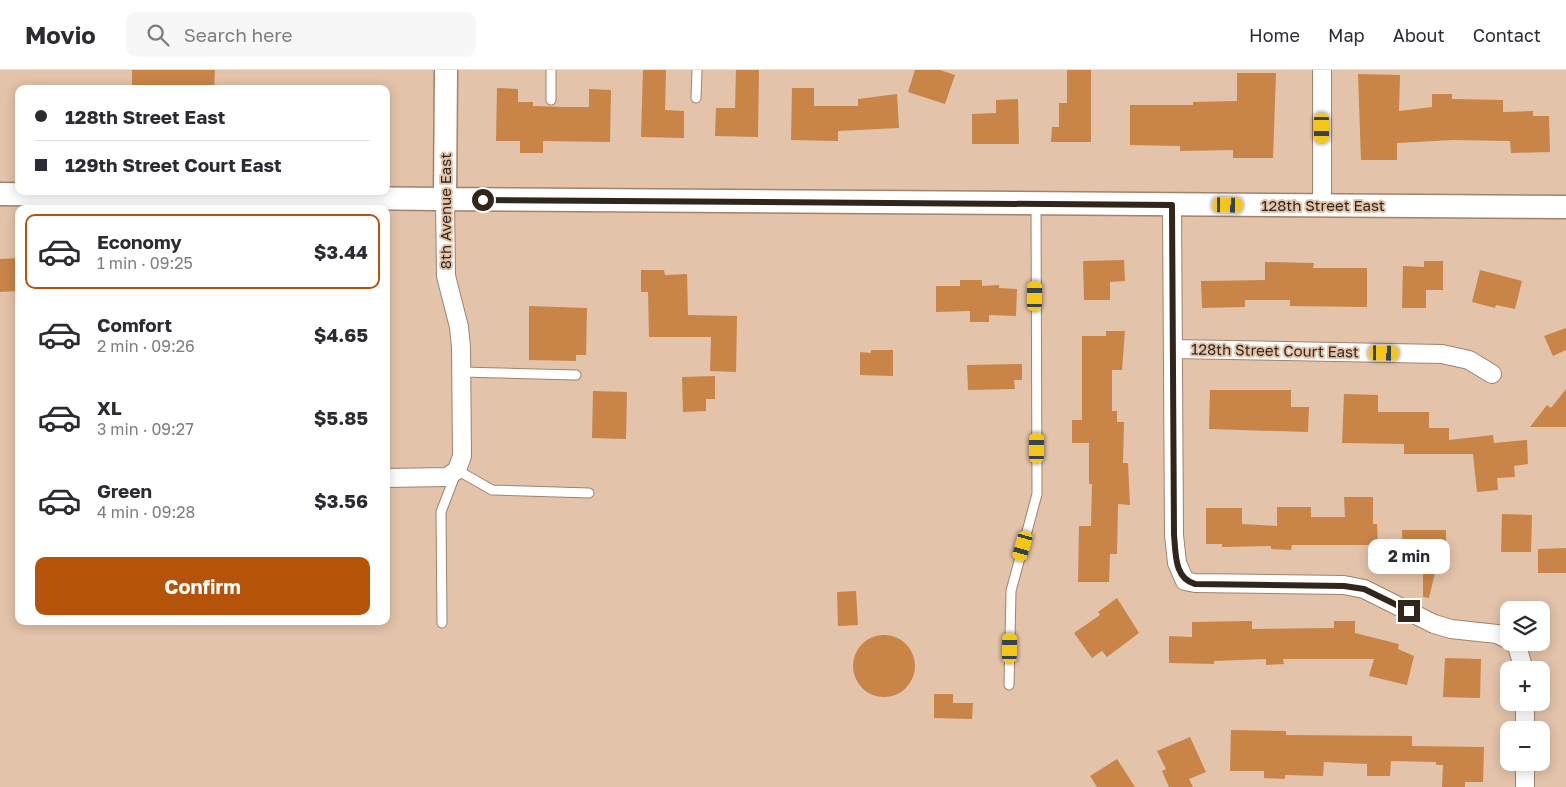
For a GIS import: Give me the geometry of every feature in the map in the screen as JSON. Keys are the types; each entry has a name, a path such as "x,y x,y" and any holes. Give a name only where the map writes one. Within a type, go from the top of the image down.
{"street":[{"name":"8th Avenue East","path":"446,70 446,276 459,327 461,372 462,456 456,470"},
{"path":"1322,70 1322,206"},
{"name":"128th Street East","path":"0,194 67,201 445,199 1566,207"},
{"path":"1172,205 1174,535 1177,563 1186,581 1195,584 1344,586 1357,588 1434,624 1451,629 1500,636"},
{"name":"128th Street Court East","path":"1174,349 1442,354 1468,360 1492,374"},
{"path":"390,478 435,479 447,476 456,470"},
{"path":"1525,771 1525,787"}],"lane":[{"path":"550,100 551,70"},
{"path":"696,98 697,70"},
{"path":"1009,685 1010,592 1037,494 1036,204"},
{"path":"461,372 576,375"},
{"path":"442,623 441,512 456,470 492,490 589,493"}],"building":[{"path":"132,70 215,70 214,85 132,85"},
{"path":"643,70 666,70 665,110 684,111 684,138 641,137"},
{"path":"736,70 759,70 758,137 715,136 716,108 735,108"},
{"path":"915,70 940,70 955,75 945,104 908,92"},
{"path":"1067,70 1091,70 1091,142 1051,142 1052,127 1059,127 1059,103 1067,103"},
{"path":"1237,73 1276,73 1273,158 1233,158 1233,150 1180,151 1180,146 1130,145 1130,105 1193,105 1193,102 1237,101"},
{"path":"1358,74 1400,75 1399,111 1432,107 1432,94 1452,94 1452,99 1503,100 1503,112 1533,111 1533,116 1549,116 1550,152 1511,153 1510,141 1453,140 1397,143 1397,160 1361,160"},
{"path":"497,88 518,89 518,102 533,102 533,106 564,107 589,107 589,89 611,90 610,142 543,141 543,153 520,153 520,141 496,141"},
{"path":"792,88 814,88 814,106 858,106 858,99 897,94 899,128 838,131 838,141 791,140"},
{"path":"1018,99 1019,144 972,144 972,114 996,113 996,100"},
{"path":"15,258 15,291 0,292 0,259"},
{"path":"1124,260 1125,281 1110,282 1110,300 1084,300 1083,261"},
{"path":"1424,261 1443,261 1443,290 1426,290 1426,308 1402,308 1403,266 1424,267"},
{"path":"1265,262 1314,263 1313,268 1367,268 1367,307 1290,306 1290,300 1245,300 1245,307 1202,308 1201,281 1265,280"},
{"path":"641,270 664,270 665,275 687,274 688,315 737,316 736,372 710,371 711,337 649,337 648,292 641,292"},
{"path":"1480,270 1522,281 1515,309 1496,305 1495,308 1472,302"},
{"path":"960,280 982,280 982,286 999,285 999,288 1017,289 1016,316 989,315 989,322 970,322 970,311 936,312 936,286 960,286"},
{"path":"529,306 587,308 586,355 576,355 576,361 529,360"},
{"path":"1566,328 1566,350 1553,356 1544,336"},
{"path":"1106,331 1125,331 1122,370 1112,370 1112,411 1117,411 1117,422 1124,422 1123,463 1128,463 1130,505 1118,504 1117,554 1110,554 1109,582 1078,582 1079,526 1091,526 1092,484 1089,484 1089,443 1072,443 1072,420 1082,420 1082,336 1106,336"},
{"path":"871,350 893,350 893,376 860,375 860,352 871,353"},
{"path":"1022,364 1022,380 1014,380 1015,389 968,390 967,365"},
{"path":"715,376 715,399 706,399 706,411 683,412 682,377"},
{"path":"1566,389 1566,427 1530,427 1547,405 1551,408"},
{"path":"1210,390 1291,390 1291,407 1309,407 1308,432 1209,429"},
{"path":"593,391 627,392 626,439 592,438"},
{"path":"1344,394 1378,395 1378,412 1429,412 1429,428 1449,428 1449,440 1493,435 1494,443 1527,440 1528,464 1514,466 1515,477 1497,478 1498,490 1477,492 1473,454 1404,454 1404,444 1342,443"},
{"path":"1344,497 1373,497 1373,524 1377,524 1378,545 1292,545 1291,550 1271,549 1271,546 1222,547 1222,544 1206,544 1206,508 1242,508 1242,524 1277,526 1277,507 1311,507 1311,517 1345,517"},
{"path":"1502,514 1532,515 1531,552 1501,552"},
{"path":"1402,530 1446,530 1446,552 1440,551 1429,598 1423,597 1423,562 1403,563"},
{"path":"1566,548 1566,573 1538,573 1538,549"},
{"path":"856,591 858,625 838,626 837,592"},
{"path":"1117,598 1139,633 1107,657 1102,651 1092,658 1074,633 1100,615 1098,612"},
{"path":"1252,621 1252,629 1334,628 1334,621 1355,621 1355,633 1399,644 1398,649 1414,656 1407,685 1369,676 1374,659 1283,659 1284,664 1266,665 1266,659 1214,661 1214,664 1169,663 1169,636 1192,637 1192,622"},
{"path":"884,635 896,638 906,644 912,654 915,666 912,678 906,688 896,694 884,697 872,694 862,688 856,678 853,666 856,654 862,644 872,638"},
{"path":"1445,658 1481,659 1480,698 1443,697"},
{"path":"934,694 953,694 953,703 973,703 972,719 934,718"},
{"path":"1231,730 1286,731 1286,735 1412,736 1412,746 1484,747 1483,782 1465,782 1465,787 1442,787 1443,765 1436,765 1436,762 1391,761 1390,776 1367,776 1367,764 1324,762 1323,776 1285,775 1285,779 1264,778 1264,771 1230,771"},
{"path":"1190,737 1206,772 1189,779 1193,787 1169,787 1162,771 1166,769 1157,751"},
{"path":"1117,759 1135,787 1097,787 1090,776"}],"route":[{"path":"483,200 1172,205 1174,535 1177,563 1181,574 1186,581 1195,584 1344,586 1364,589 1409,611"}]}
